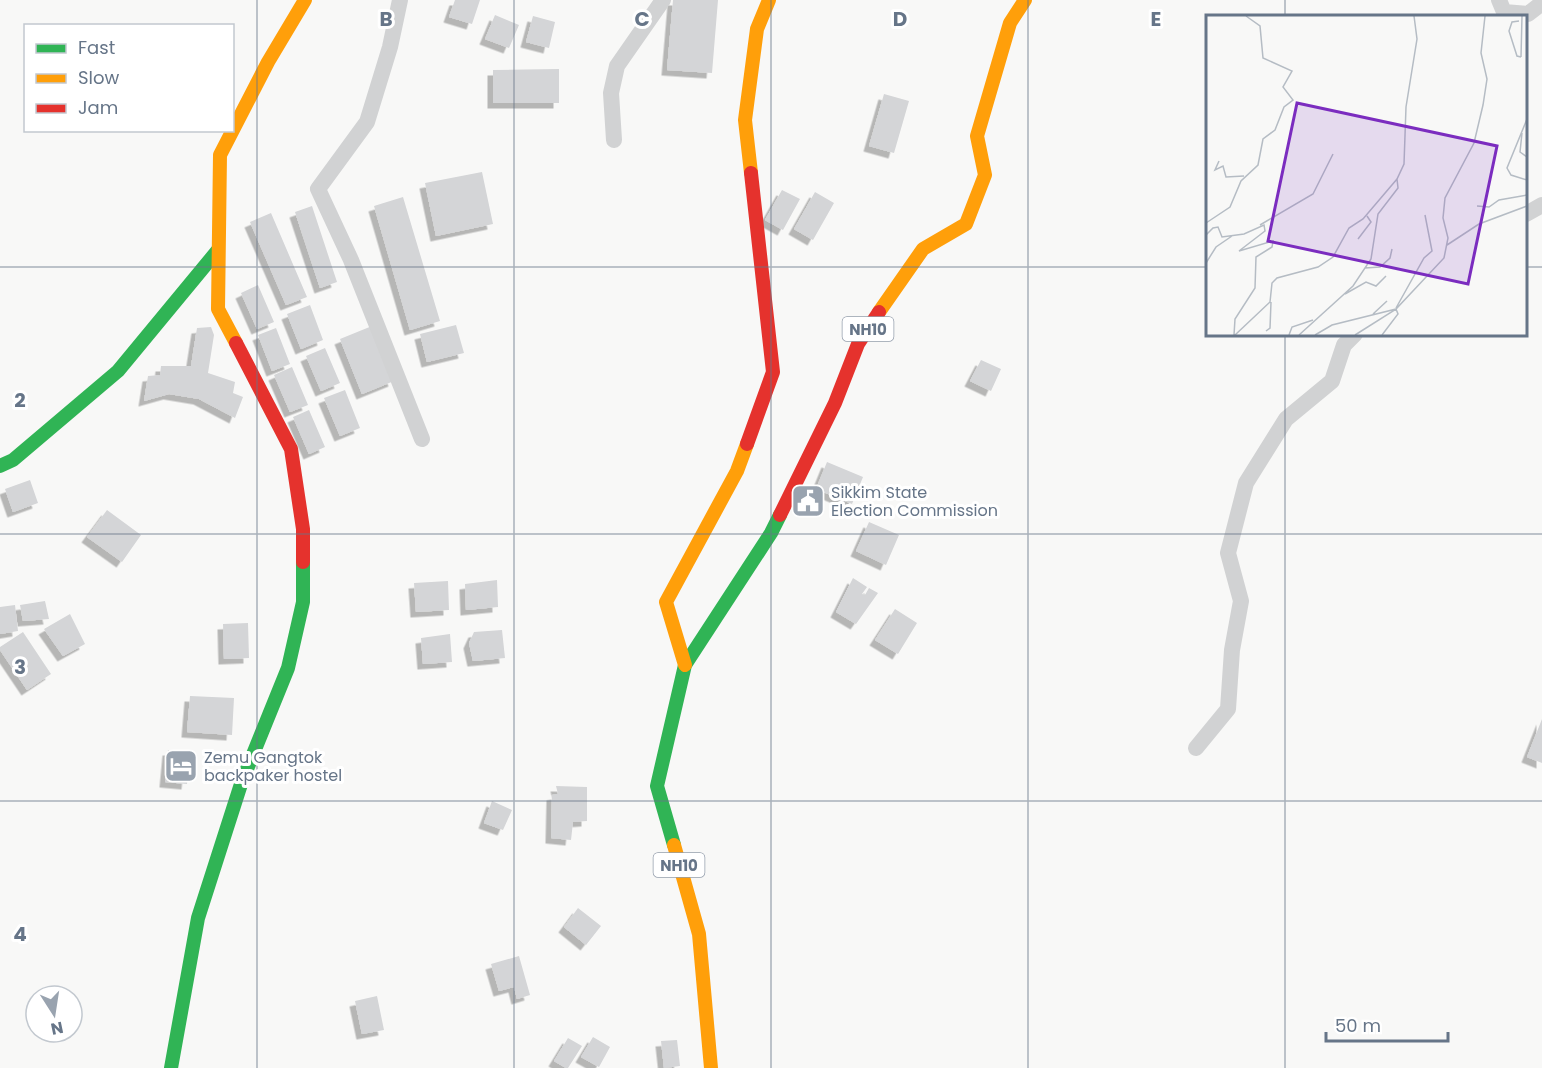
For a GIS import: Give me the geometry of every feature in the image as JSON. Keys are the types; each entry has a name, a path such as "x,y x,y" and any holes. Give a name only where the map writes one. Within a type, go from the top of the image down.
{"main road":[{"path":"234,128 268,62 305,0"},
{"path":"685,665 666,602 737,471 773,372 745,120 757,29 768,0"},
{"name":"NH10","path":"711,1068 699,934 657,786 685,665 771,533 835,403 858,344 923,249 966,224 985,175 977,136 1010,23 1025,0"},
{"path":"171,1068 198,918 240,784 288,668 303,602 303,528 291,449 218,309 220,155 232,132"},
{"path":"0,466 13,460 118,371 218,250"}],"street":[{"path":"400,0 390,46 367,122 318,189 351,260 422,439"},
{"path":"614,140 611,93 618,66 663,0"},
{"path":"1499,0 1504,12 1528,14 1542,3"},
{"path":"1527,213 1542,205"},
{"path":"1196,748 1228,709 1232,650 1241,601 1228,552 1246,483 1286,419 1332,381 1344,345 1353,336"}],"building":[{"path":"455,0 480,0 472,24 449,17"},
{"path":"673,0 718,0 712,73 667,70"},
{"path":"495,15 519,25 509,48 485,39"},
{"path":"533,16 555,22 549,48 526,42"},
{"path":"559,69 559,103 493,103 493,70"},
{"path":"884,94 909,101 894,153 869,146"},
{"path":"482,172 493,224 436,236 425,183"},
{"path":"782,190 800,199 783,230 765,220"},
{"path":"815,192 834,203 813,240 794,229"},
{"path":"403,197 440,321 410,330 374,206"},
{"path":"312,206 337,282 320,288 295,212"},
{"path":"271,213 307,297 286,305 250,222"},
{"path":"258,285 274,322 257,329 241,293"},
{"path":"310,305 323,340 301,349 287,314"},
{"path":"456,325 464,353 427,362 420,334"},
{"path":"372,326 394,381 362,394 340,339"},
{"path":"211,327 214,335 208,373 235,382 233,393 243,397 235,418 199,399 169,394 144,401 148,376 160,375 161,366 191,366 197,328"},
{"path":"276,328 290,364 272,371 258,335"},
{"path":"325,348 340,383 321,391 306,356"},
{"path":"981,360 1001,369 991,391 970,381"},
{"path":"292,367 308,405 290,412 274,375"},
{"path":"345,390 360,428 340,436 324,398"},
{"path":"309,410 325,447 309,454 293,417"},
{"path":"827,462 863,477 852,504 816,489"},
{"path":"30,480 38,503 13,512 5,489"},
{"path":"107,510 141,535 122,562 87,537"},
{"path":"869,522 899,535 886,565 856,551"},
{"path":"853,578 867,587 862,594 865,595 869,588 878,593 856,624 836,612"},
{"path":"497,580 498,607 466,610 465,584"},
{"path":"448,581 449,610 416,612 414,583"},
{"path":"45,601 49,619 23,621 20,605"},
{"path":"15,605 18,631 0,634 0,607"},
{"path":"895,609 917,623 898,654 875,640"},
{"path":"70,614 85,644 63,656 44,629"},
{"path":"248,623 249,658 224,659 223,624"},
{"path":"502,630 505,658 473,661 469,643 474,632"},
{"path":"23,632 51,674 27,690 0,650 0,647"},
{"path":"450,634 452,662 423,664 421,638"},
{"path":"190,696 234,698 232,735 187,732"},
{"path":"1542,719 1542,763 1527,757"},
{"path":"168,750 190,752 187,784 165,782"},
{"path":"556,786 587,787 587,821 573,822 571,840 551,838 552,795 558,794"},
{"path":"492,801 512,810 503,830 484,823"},
{"path":"578,908 601,926 586,945 564,927"},
{"path":"519,956 530,995 517,999 514,987 499,991 491,964"},
{"path":"377,996 384,1030 362,1034 355,1001"},
{"path":"593,1037 610,1047 599,1067 581,1057"},
{"path":"568,1038 582,1046 566,1068 554,1061"},
{"path":"677,1040 680,1066 664,1068 661,1041"}],"traffic: fast":[{"path":"0,466 13,460 118,371 218,250"},
{"path":"674,845 657,786 685,665 771,533 780,515"},
{"path":"171,1068 198,918 241,784 288,668 303,602 303,562"}],"traffic: slow":[{"path":"234,128 268,62 305,0"},
{"path":"751,173 745,120 757,29 769,0"},
{"path":"879,312 923,249 966,224 985,175 977,136 1010,23 1025,0"},
{"path":"232,132 220,155 218,309 236,343"},
{"path":"685,665 666,602 737,471 747,444"},
{"path":"674,845 699,934 711,1068"}],"traffic: jam":[{"path":"747,444 773,372 751,173"},
{"path":"780,515 835,403 858,344 879,312"},
{"path":"236,343 291,449 303,529 303,562"}],"place":[{"name":"Sikkim State Election Commission","path":"808,501"},
{"name":"Zemu Gangtok backpaker hostel","path":"181,766"}]}
